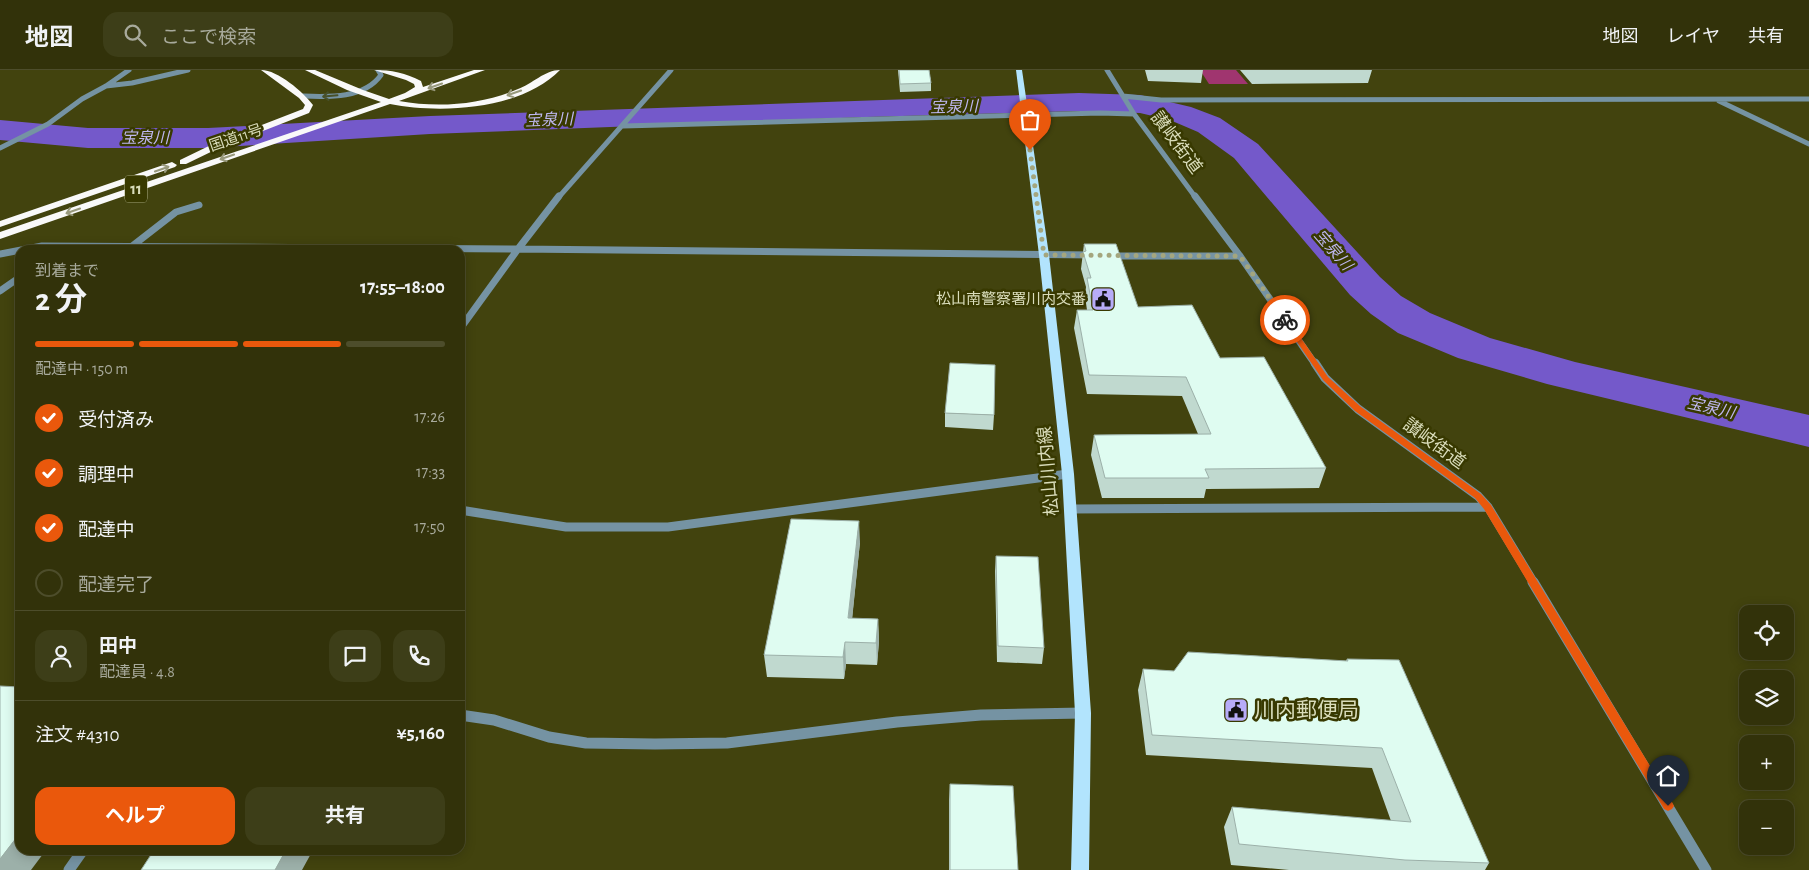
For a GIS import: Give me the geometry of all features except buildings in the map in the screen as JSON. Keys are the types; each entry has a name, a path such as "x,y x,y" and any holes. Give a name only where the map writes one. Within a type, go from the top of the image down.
{"highway":[{"path":"183,162 216,146 306,110 309,104 302,96 265,70"},
{"path":"310,70 364,94 410,106 439,106 496,99 518,93 536,84 556,70"},
{"path":"378,70 409,78 418,83 419,88 403,97"},
{"name":"国道11号","path":"0,224 456,70"},
{"name":"国道11号","path":"0,236 481,70"}],"main road":[{"name":"松山川内線","path":"1019,70 1044,255 1071,509 1084,713 1080,870"}],"street":[{"path":"0,148 48,124 129,70"},
{"path":"106,86 132,83 188,70"},
{"path":"302,96 334,96 354,92 371,85 379,79 381,75 378,70"},
{"path":"465,322 518,249 562,193 671,70"},
{"name":"讃岐街道","path":"1107,70 1134,113 1240,256 1325,378 1358,409 1478,496 1488,507 1706,870"},
{"path":"1123,97 1161,100 1809,99"},
{"path":"1716,100 1809,144"},
{"path":"624,125 1025,109 1134,113"},
{"path":"132,245 176,212 199,205"},
{"path":"465,249 1240,256"},
{"path":"0,254 15,251"},
{"path":"0,292 15,281"},
{"path":"465,511 566,527 668,527 1068,474"},
{"path":"1071,509 1488,507"},
{"path":"465,716 494,720 549,737 586,743 655,744 727,743 897,722 981,714 1084,713"},
{"path":"69,870 80,855"}],"shaded area":[{"path":"1200,70 1236,70 1248,84 1209,84"}],"waterway":[{"name":"宝泉川","path":"0,130 88,138 208,138 430,125 867,108 1079,102 1140,104 1180,113 1209,125 1246,151 1365,286 1386,305 1414,323 1474,348 1564,374 1809,431"}],"way so far":[{"path":"1030,150 1044,255 1240,256 1285,320"}],"place":[{"name":"松山南警察署川内交番","path":"1103,299"},
{"name":"川内郵便局","path":"1236,710"}],"route":[{"path":"1285,320 1325,378 1358,409 1478,496 1488,507 1668,806"}]}
